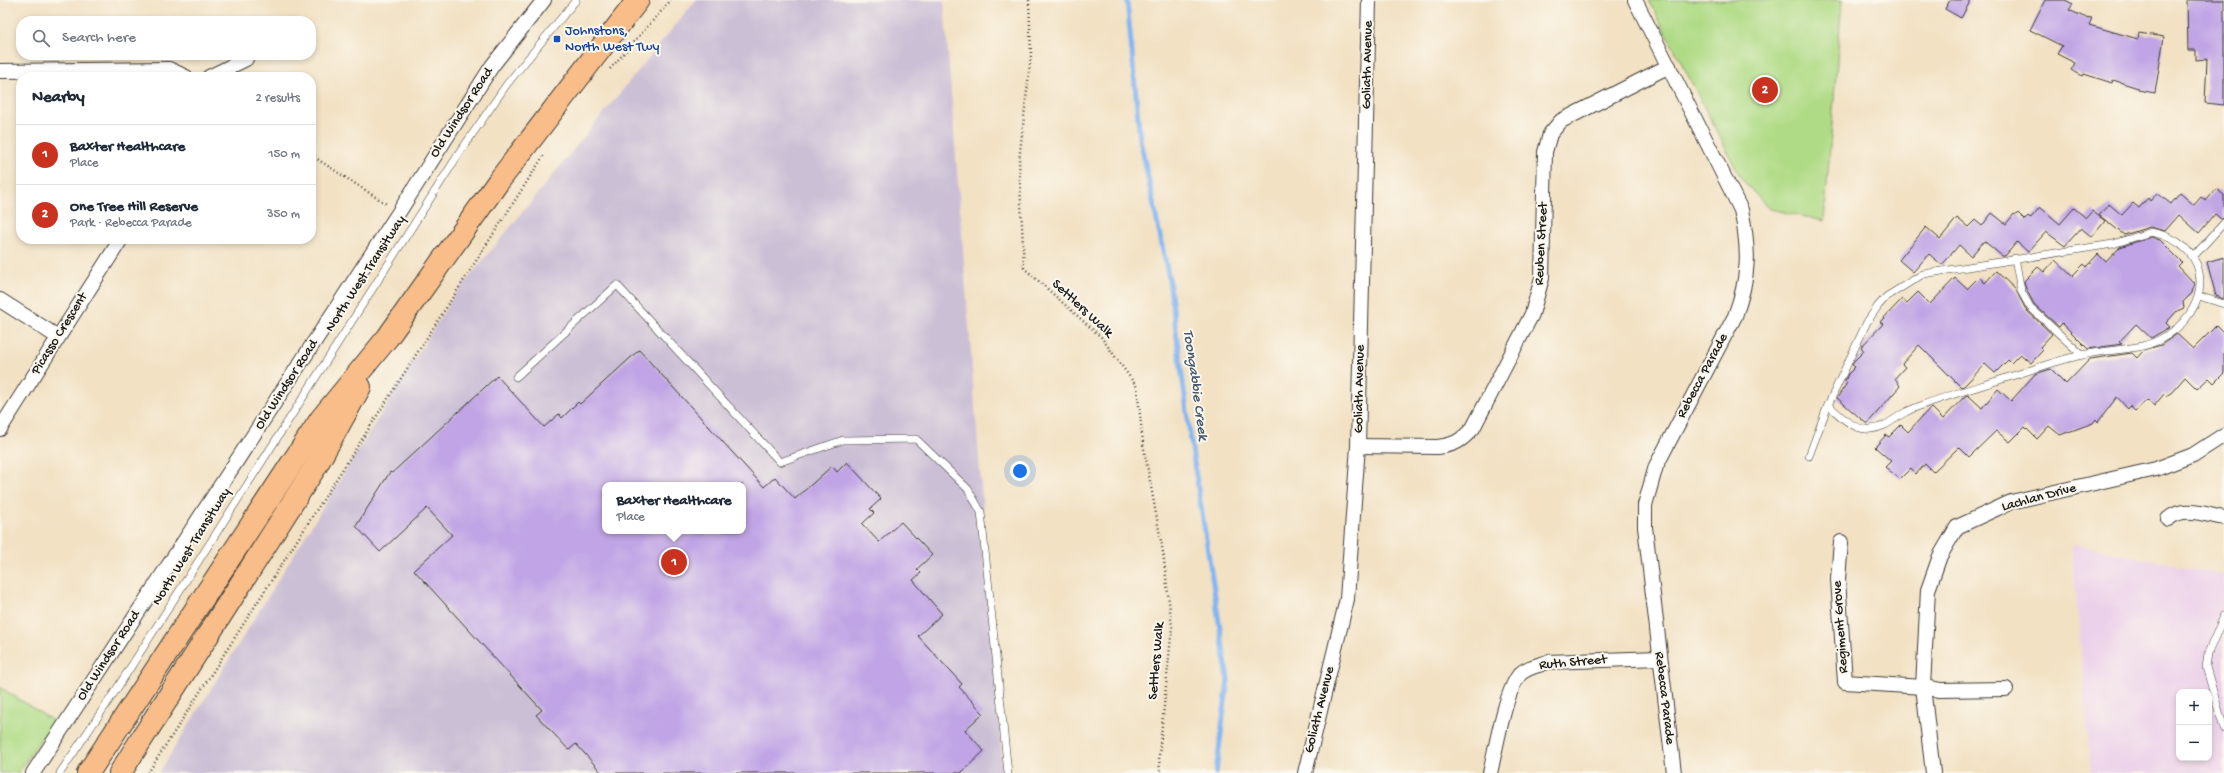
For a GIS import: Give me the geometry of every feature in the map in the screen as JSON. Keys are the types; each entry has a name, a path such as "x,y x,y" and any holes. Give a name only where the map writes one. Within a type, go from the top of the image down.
{"highway":[{"path":"88,773 321,419 388,337 498,182 638,0"},
{"path":"120,773 316,466 388,337"}],"street":[{"name":"Old Windsor Road","path":"33,773 400,212 492,66 544,0"},
{"name":"Goliath Avenue","path":"1305,773 1347,599 1358,446 1369,0"},
{"name":"Rebecca Parade","path":"1635,0 1740,210 1745,230 1747,272 1744,292 1735,316 1656,466 1645,505 1645,528 1659,658 1674,773"},
{"path":"219,72 244,60"},
{"name":"Reuben Street","path":"1358,446 1448,446 1462,440 1473,428 1532,314 1538,297 1542,278 1545,152 1550,134 1561,121 1669,66"},
{"path":"0,71 169,69 175,72"},
{"name":"Picasso Crescent","path":"0,429 118,244"},
{"path":"0,300 58,338"},
{"name":"Lachlan Drive","path":"1933,773 1923,687 1928,590 1940,556 1957,527 2011,502 2156,469 2193,456 2224,435"},
{"path":"2168,519 2175,512 2184,511 2224,518"},
{"name":"Regiment Grove","path":"1841,542 1838,579 1845,682 1923,687"},
{"name":"Ruth Street","path":"1490,773 1510,691 1520,674 1533,666 1548,662 1659,658"},
{"path":"1923,687 1959,691 2006,689"}],"lane":[{"name":"North West Transitway","path":"60,773 116,690 460,152 507,84 576,0"},
{"path":"2193,257 2224,224"},
{"path":"1809,456 1828,406 1868,322 1886,297 1928,272 2113,244 2151,232 2182,245 2193,257 2201,280 2200,296 2191,311 2174,330 2159,340 2143,345 2082,355 1930,402 1905,412 1888,424 1873,429 1855,428 1828,406"},
{"path":"2015,258 2018,280 2030,306 2082,355"},
{"path":"516,377 617,284 780,462 843,440 916,439 968,489 981,512 1008,773"},
{"path":"2200,296 2224,304"},
{"path":"2224,616 2208,653 2206,667 2224,728"}],"path":[{"path":"609,71 671,0"},
{"name":"Settlers Walk","path":"1029,0 1031,55 1019,161 1024,268 1101,337 1137,387 1143,443 1163,552 1172,627 1160,748 1160,773"},
{"path":"148,773 547,151"},
{"path":"316,158 400,212"}],"shaded area":[{"path":"696,0 944,0 1003,773 159,773 453,297"},
{"path":"2072,544 2224,575 2224,773 2091,773"}],"green space":[{"path":"1649,0 1842,0 1824,221 1770,209 1742,180"},
{"path":"0,687 53,721 18,773 0,773"}],"building":[{"path":"1950,0 1971,0 1961,18 1945,9"},
{"path":"2045,0 2065,0 2073,4 2069,10 2084,17 2092,18 2089,25 2138,39 2139,33 2164,37 2155,93 2138,90 2138,88 2113,80 2112,83 2084,74 2083,76 2071,70 2075,63 2057,54 2062,46 2030,30"},
{"path":"2187,0 2224,0 2224,105 2205,103 2207,59 2196,60 2196,50 2188,50"},
{"path":"2216,189 2224,195 2224,218 2221,219 2215,214 2199,233 2179,215 2165,231 2150,227 2124,235 2099,215 2109,204 2122,215 2133,203 2139,208 2148,198 2150,201 2157,193 2171,204 2180,193 2194,205 2201,197 2206,201"},
{"path":"2040,207 2060,224 2074,208 2086,218 2092,211 2105,221 2092,237 2081,228 2065,246 2046,232 2028,252 2017,242 2005,256 2002,256 1984,241 1971,256 1959,245 1942,265 1929,254 1913,272 1899,260 1926,227 1940,239 1957,218 1968,227 1975,220 1982,226 1992,213 2006,224 2014,214 2016,215 2018,213 2025,220 2028,217 2030,219"},
{"path":"2151,237 2160,240 2182,262 2178,266 2194,283 2192,293 2183,302 2184,308 2177,311 2166,323 2170,327 2151,338 2136,324 2119,342 2122,344 2088,349 2062,323 2059,327 2034,304 2026,289 2024,281 2038,267 2044,272 2055,260 2072,276 2084,264 2086,267 2098,254 2106,262 2120,247"},
{"path":"2224,257 2224,299 2216,296 2207,262"},
{"path":"1996,271 2016,290 2026,310 2052,334 2040,347 2043,350 2031,363 2020,354 2011,363 2008,360 1995,373 1985,364 1964,386 1961,387 1919,345 1902,364 1905,367 1895,378 1900,386 1867,424 1837,398 1847,383 1845,381 1848,374 1855,367 1852,365 1854,361 1864,351 1861,347 1883,324 1880,322 1902,299 1907,303 1918,292 1930,304 1955,278 1967,289 1979,277 1985,283"},
{"path":"2217,325 2224,332 2224,373 2214,383 2209,378 2197,389 2185,377 2172,392 2166,396 2164,394 2154,406 2149,400 2135,411 2130,406 2128,409 2117,397 2098,422 2096,419 2093,423 2060,435 2049,426 2037,439 2025,427 2010,442 1996,431 1969,457 1959,447 1933,472 1925,464 1916,474 1911,468 1900,479 1885,467 1891,461 1875,447 1886,435 1889,437 1901,425 1908,432 1931,407 1943,419 1965,396 1968,395 1982,408 1998,389 2011,401 2035,374 2051,369 2066,384 2090,359 2132,353 2137,358 2144,350 2161,345 2177,334 2193,349"},
{"path":"639,350 764,487 775,477 795,499 832,466 837,472 847,462 881,499 870,509 874,513 862,524 879,542 901,522 932,555 917,569 921,573 913,580 942,614 918,636 962,684 959,687 983,713 965,730 984,751 961,773 602,773 576,744 569,750 536,715 542,710 414,570 452,535 427,508 380,552 356,526 390,472 392,473 497,376 544,427 559,414 562,418 578,402 580,404"}],"waterway":[{"name":"Toongabbie Creek","path":"1127,0 1140,139 1169,279 1193,456 1228,679 1216,773"}],"place":[{"name":"Johnstons, North West Twy","path":"557,39"},
{"name":"One Tree Hill Reserve","path":"1765,90"},
{"name":"Baxter Healthcare","path":"674,562"}]}
